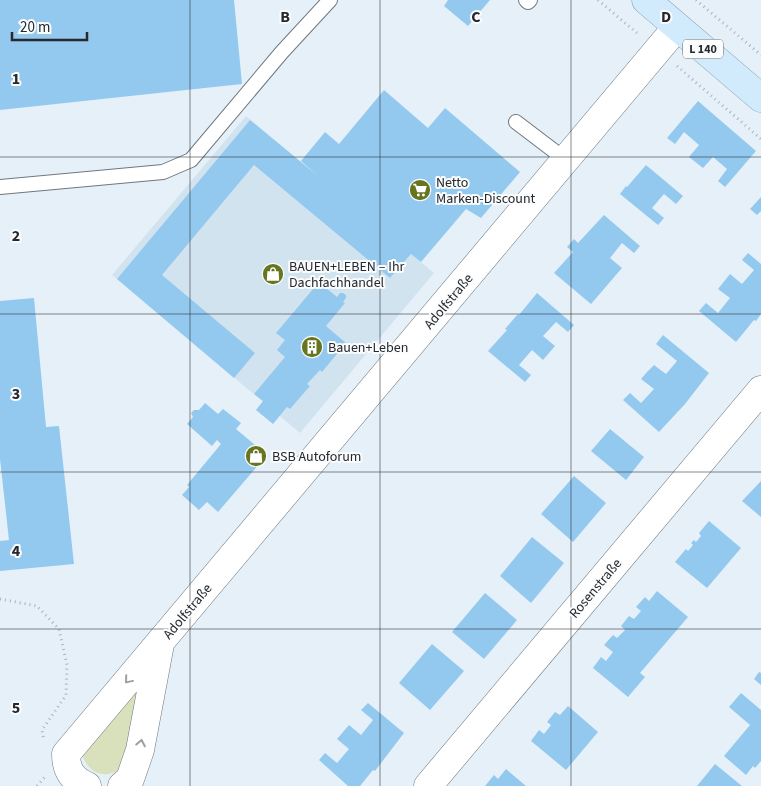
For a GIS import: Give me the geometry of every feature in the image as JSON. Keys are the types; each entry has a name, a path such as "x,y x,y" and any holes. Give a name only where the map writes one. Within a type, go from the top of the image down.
{"main road":[{"name":"L 140","path":"646,0 761,98"}],"street":[{"name":"Adolfstraße","path":"87,786 80,783 66,766 66,754 677,27"},
{"name":"Rosenstraße","path":"428,786 761,390"},
{"name":"Adolfstraße","path":"122,786 130,779 140,750 160,643"}],"lane":[{"path":"0,187 163,172 191,160 282,52 330,0"},
{"path":"516,122 566,160"}],"path":[{"path":"598,0 761,139"},
{"path":"696,0 761,55"},
{"path":"0,599 37,606 59,629 67,665 66,695 42,730 44,745"}],"shaded area":[{"name":"BAUEN+LEBEN – Ihr Dachfachhandel","path":"246,116 434,273 300,433 112,275"}],"green space":[{"path":"143,677 122,767 110,774 93,771 82,754"}],"building":[{"path":"0,0 234,0 242,84 0,110"},
{"path":"448,0 490,0 468,26 444,6"},
{"path":"384,90 428,128 445,108 520,172 481,218 466,209 421,262 411,254 390,278 254,165 162,275 255,353 234,378 117,279 250,120 318,176 301,161 325,132 339,144"},
{"path":"698,101 756,151 725,187 718,181 727,169 713,157 703,168 689,157 699,145 684,132 675,144 667,138"},
{"path":"646,165 683,196 676,204 664,194 652,208 664,218 658,225 620,194"},
{"path":"761,197 761,211 757,215 750,209"},
{"path":"604,215 640,246 634,253 622,243 610,258 622,268 591,304 554,273 573,252 567,247 574,239 578,243"},
{"path":"748,253 761,264 761,314 736,342 699,311 706,303 718,313 730,298 718,289 730,274 742,284 754,270 742,260"},
{"name":"Bauen+Leben","path":"319,282 337,297 340,293 346,295 343,302 345,303 326,326 346,343 322,372 320,370 307,384 310,386 290,409 287,407 273,424 256,410 263,401 254,394 285,357 277,350 285,340 276,333"},
{"path":"537,293 574,325 568,332 556,322 543,336 555,346 543,360 532,350 519,365 531,375 525,382 488,351"},
{"path":"34,298 46,427 59,426 74,564 0,571 0,541 9,540 0,459 0,301"},
{"path":"663,335 709,373 685,404 659,432 623,400 630,393 641,403 654,389 641,379 654,365 666,374 677,361 656,344"},
{"path":"205,403 218,414 223,409 241,423 236,429 267,455 218,512 207,502 199,510 182,495 189,487 187,485 221,444 217,440 212,446 187,424 193,417 191,413 194,410 199,410"},
{"path":"610,429 644,457 626,480 591,451"},
{"path":"574,476 606,503 573,542 541,514"},
{"path":"761,481 761,517 742,501"},
{"path":"709,521 741,548 707,588 675,562 686,549 688,551 693,545 691,543 694,540 696,542 701,536 699,533"},
{"path":"532,537 564,563 531,603 500,576"},
{"path":"657,591 688,617 640,673 645,677 628,697 593,668 601,657 606,661 613,652 604,645 613,635 617,638 625,630 621,626 629,616 634,619 641,611 636,607 645,597 649,601"},
{"path":"485,593 517,620 484,659 452,632"},
{"path":"432,644 464,671 430,710 399,683"},
{"path":"759,672 761,673 761,685 754,679"},
{"path":"741,693 761,710 761,761 755,768 753,766 746,775 724,756 750,725 729,707"},
{"path":"368,703 404,733 375,771 373,770 360,786 348,786 319,760 325,753 337,763 349,749 337,739 349,725 361,735 373,720 361,710"},
{"path":"568,706 598,732 566,770 531,741 539,730 544,734 551,725 547,722 555,712 560,715"},
{"path":"715,764 742,786 697,786"},
{"path":"506,769 526,786 485,786 494,775 498,779"}],"place":[{"name":"Netto Marken-Discount","path":"420,190"},
{"name":"BAUEN+LEBEN – Ihr Dachfachhandel","path":"273,274"},
{"name":"Bauen+Leben","path":"312,347"},
{"name":"BSB Autoforum","path":"256,456"}]}
